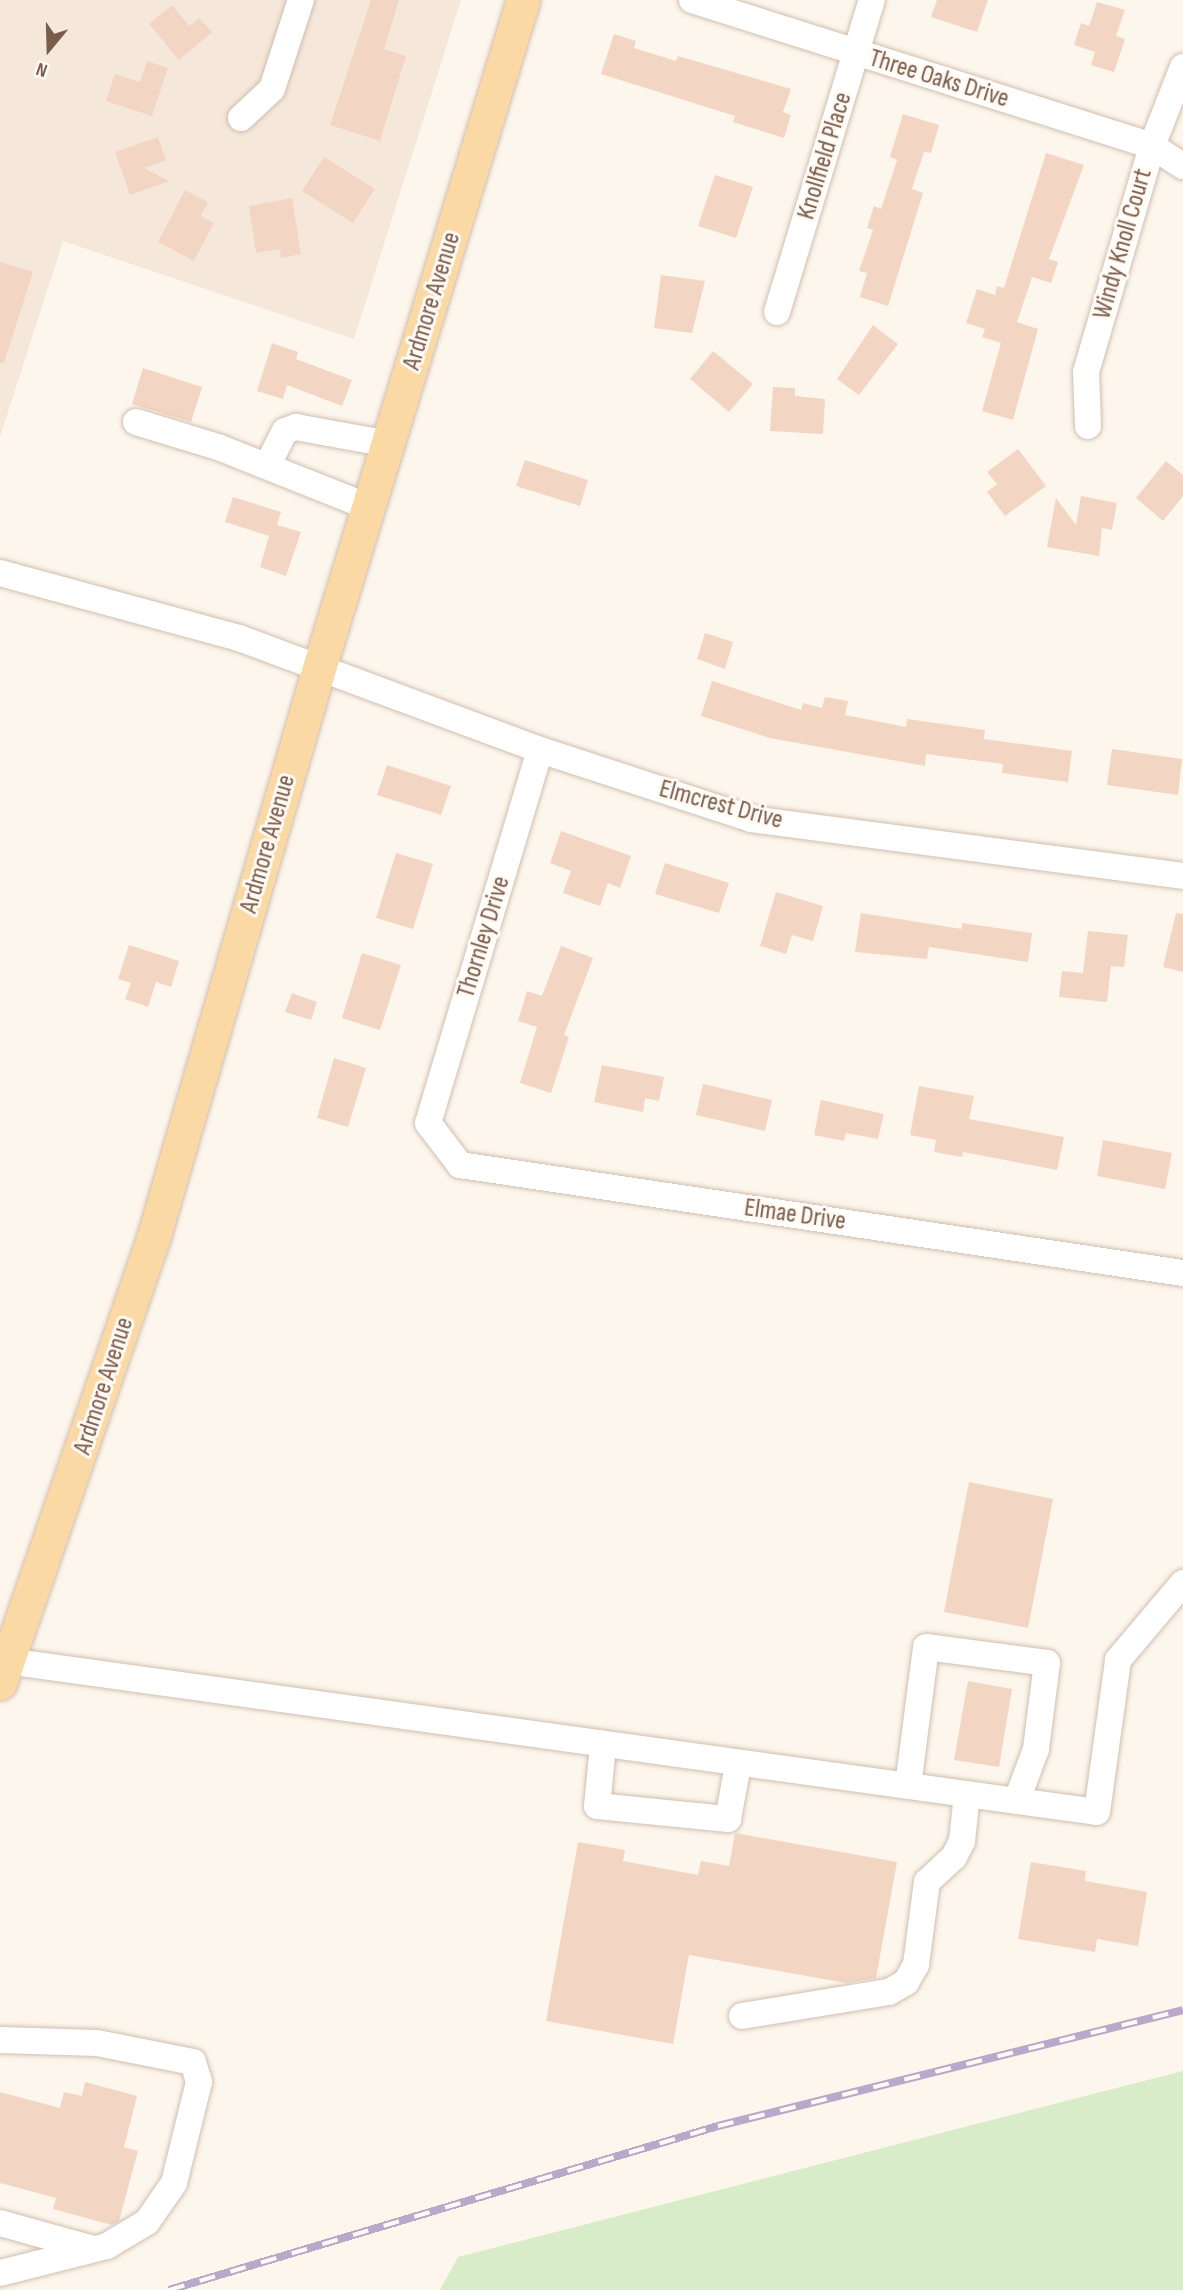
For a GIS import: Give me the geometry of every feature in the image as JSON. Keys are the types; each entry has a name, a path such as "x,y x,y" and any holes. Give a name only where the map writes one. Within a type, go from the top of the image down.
{"main road":[{"name":"Ardmore Avenue","path":"2,1669 153,1239 320,664 523,0"}],"street":[{"path":"241,118 272,89 301,0"},
{"name":"Three Oaks Drive","path":"692,0 1152,146 1183,166"},
{"name":"Knollfield Place","path":"777,312 872,0"},
{"name":"Windy Knoll Court","path":"1088,426 1086,372 1152,146 1183,67"},
{"path":"136,422 267,466 369,507"},
{"path":"267,466 285,431 296,427 389,444"},
{"name":"Elmcrest Drive","path":"0,573 320,664 540,750 751,819 1183,876"},
{"name":"Thornley Drive","path":"428,1123 540,750"},
{"name":"Elmae Drive","path":"428,1123 460,1165 1183,1273"},
{"path":"2,1669 1097,1812 1118,1660 1183,1583"},
{"path":"908,1786 926,1647 1047,1662 1036,1749 1017,1800"},
{"path":"603,1746 597,1806 728,1819 738,1765"},
{"path":"742,2016 889,1992 906,1982 916,1965 927,1882 954,1857 962,1841 967,1794"},
{"path":"0,2040 97,2043 193,2062 199,2082 174,2183 147,2222 107,2246 0,2273"},
{"path":"0,2223 93,2249"}],"shaded area":[{"path":"0,0 461,0 354,339 63,241 0,437"}],"green space":[{"path":"1183,2071 1183,2290 440,2290 458,2257"}],"building":[{"path":"371,0 399,0 384,49 406,56 380,141 330,125"},
{"path":"937,0 988,0 977,32 931,17"},
{"path":"1097,2 1125,10 1116,36 1125,39 1114,72 1091,65 1095,52 1074,45 1081,23 1089,26"},
{"path":"172,5 189,26 199,18 212,32 179,60 149,24"},
{"path":"614,34 636,41 634,48 676,61 678,56 791,89 783,112 791,115 784,138 733,122 735,116 601,74"},
{"path":"147,61 168,68 152,116 106,101 115,74 140,82"},
{"path":"903,114 939,125 931,153 924,152 912,189 923,193 888,306 860,297 867,273 859,271 873,230 867,228 874,206 881,209 897,160 890,157"},
{"path":"158,137 166,160 144,168 169,181 130,195 115,152"},
{"path":"1046,153 1084,165 1049,259 1058,262 1051,283 1032,277 1017,322 1038,329 1013,420 982,411 1001,343 982,337 985,329 966,323 977,289 995,295 997,286 1004,288"},
{"path":"324,157 375,189 353,223 302,191"},
{"path":"715,175 753,187 736,238 698,226"},
{"path":"185,190 208,202 201,216 214,223 194,261 158,242"},
{"path":"292,198 301,254 281,258 280,249 256,253 249,206"},
{"path":"0,262 33,272 4,363 0,363"},
{"path":"661,275 705,281 692,333 654,328"},
{"path":"873,325 898,344 859,395 837,379"},
{"path":"272,343 298,352 296,359 352,380 342,406 287,385 283,399 257,391"},
{"path":"713,351 753,384 729,412 690,379"},
{"path":"143,368 202,387 191,422 132,404"},
{"path":"773,387 795,388 795,396 825,399 823,434 770,431"},
{"path":"1018,449 1046,486 1005,516 987,492 997,484 987,472"},
{"path":"525,460 588,480 580,506 516,486"},
{"path":"1166,461 1183,475 1183,496 1163,521 1136,498"},
{"path":"1081,496 1117,503 1112,530 1102,528 1099,556 1047,547 1056,498 1076,525"},
{"path":"233,497 281,512 277,525 301,532 286,576 260,567 269,536 225,522"},
{"path":"705,633 733,642 725,669 697,659"},
{"path":"712,681 801,710 803,703 822,708 825,697 848,701 845,715 906,727 907,719 985,730 984,739 1072,751 1068,782 1002,773 1003,764 926,754 925,766 770,738 701,716"},
{"path":"1112,749 1182,759 1178,795 1107,785"},
{"path":"387,765 451,786 441,815 377,795"},
{"path":"561,831 631,856 620,888 608,883 600,906 563,893 571,871 550,863"},
{"path":"396,853 433,864 413,929 376,918"},
{"path":"665,863 729,883 719,913 655,894"},
{"path":"776,892 823,906 813,941 792,935 786,954 760,946"},
{"path":"861,913 962,929 962,923 1032,933 1028,962 929,947 927,959 855,952"},
{"path":"1176,913 1183,914 1183,972 1163,967"},
{"path":"1088,931 1128,935 1124,967 1111,966 1107,1002 1059,997 1062,971 1083,973"},
{"path":"129,945 179,961 171,987 156,982 148,1007 125,999 131,983 118,979"},
{"path":"561,946 593,958 564,1035 569,1037 551,1093 520,1083 537,1027 518,1021 527,991 542,996"},
{"path":"362,953 401,965 380,1030 342,1018"},
{"path":"292,993 317,1002 311,1020 285,1012"},
{"path":"334,1058 366,1068 348,1127 317,1118"},
{"path":"602,1065 664,1077 659,1101 645,1098 643,1112 594,1102"},
{"path":"703,1084 772,1100 765,1131 696,1115"},
{"path":"919,1086 974,1096 969,1119 1064,1137 1057,1170 963,1152 962,1157 934,1152 936,1140 910,1135"},
{"path":"821,1100 884,1114 878,1139 846,1133 844,1141 814,1135"},
{"path":"1103,1140 1172,1153 1165,1189 1097,1176"},
{"path":"969,1482 1053,1499 1028,1628 944,1612"},
{"path":"968,1681 1012,1689 999,1767 954,1760"},
{"path":"735,1833 897,1862 876,1978 846,1983 689,1955 673,2044 546,2021 578,1842 625,1850 623,1861 698,1875 701,1861 729,1866"},
{"path":"1031,1862 1086,1871 1085,1881 1147,1892 1138,1946 1097,1939 1095,1952 1018,1939"},
{"path":"85,2082 137,2096 124,2147 138,2151 119,2221 112,2225 53,2209 56,2198 0,2183 0,2092 60,2108 64,2092 82,2096"}],"railway":[{"path":"169,2290 718,2126 1183,2010"}]}
